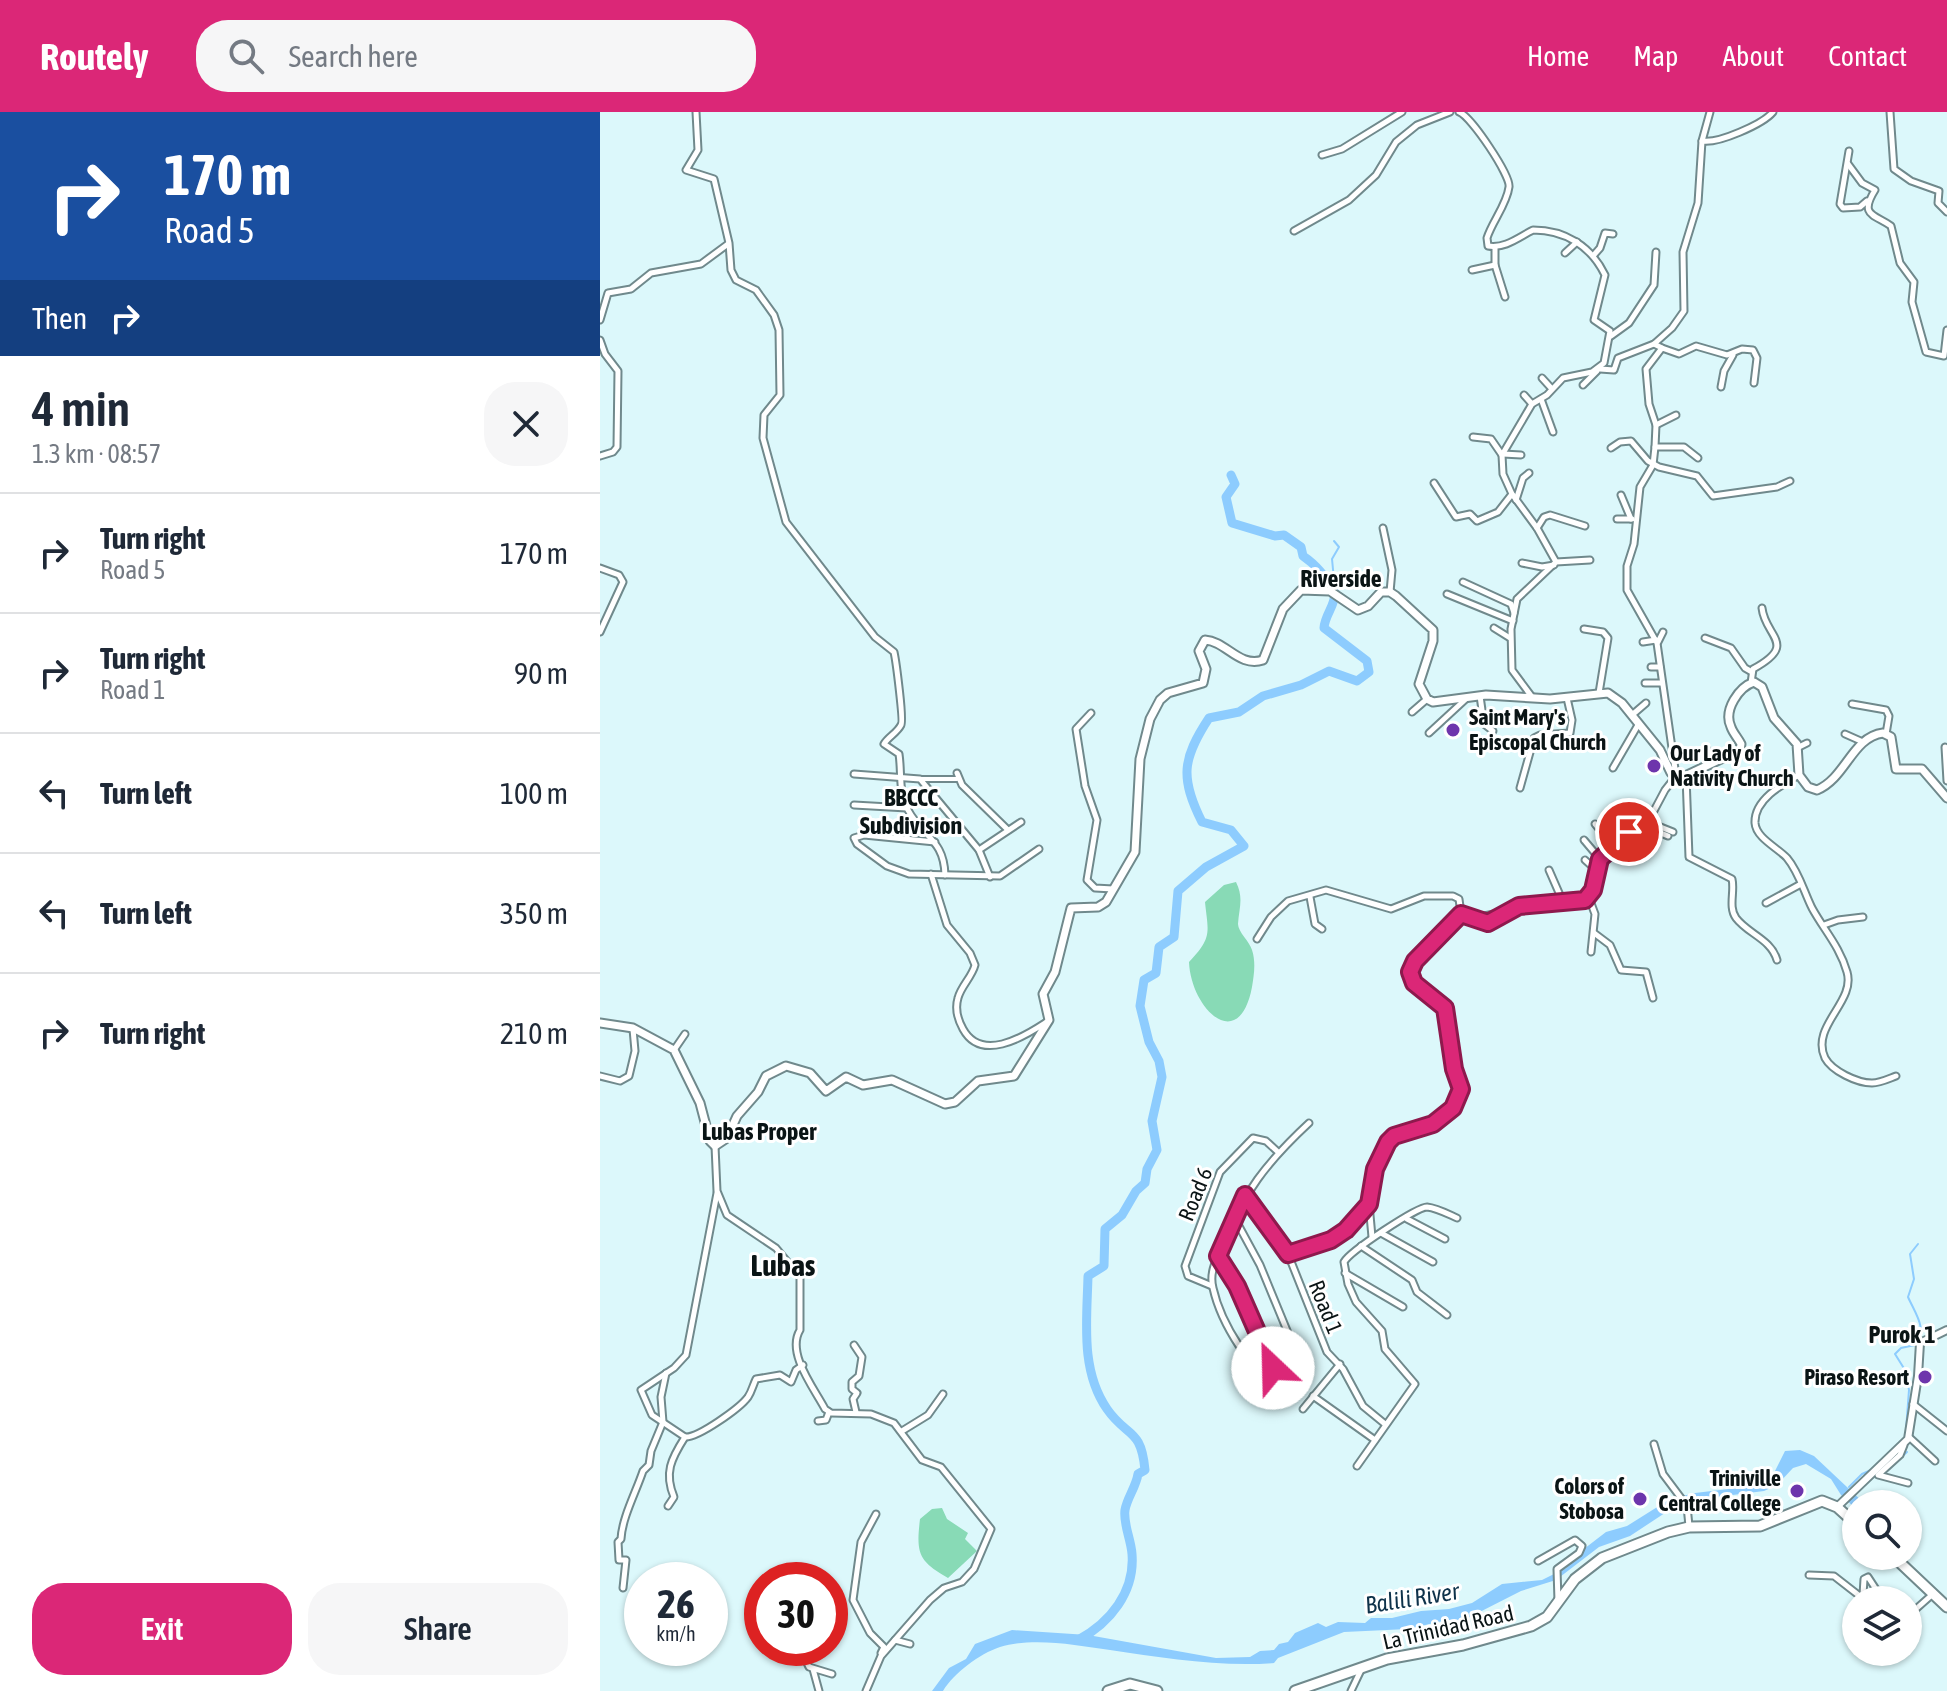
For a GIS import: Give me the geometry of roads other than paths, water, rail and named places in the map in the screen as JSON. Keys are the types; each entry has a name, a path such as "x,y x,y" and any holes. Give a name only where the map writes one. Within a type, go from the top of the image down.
{"highway":[{"name":"La Trinidad Road","path":"1295,1691 1402,1655 1463,1645 1531,1626 1547,1617 1582,1572 1602,1558 1689,1527 1760,1526 1814,1502 1840,1502"},
{"path":"1909,1570 1947,1607"},
{"path":"1108,1691 1130,1684 1157,1691"}],"main road":[{"path":"600,1023 633,1028 674,1050 700,1103 710,1141 715,1146 727,1138 737,1116 758,1092 766,1076 781,1067 792,1066 810,1073 826,1091 846,1077 863,1085 892,1080 945,1104 950,1104 978,1081 1014,1076 1049,1020 1043,994 1055,972 1068,913 1075,906 1101,905 1135,852 1140,759 1150,719 1160,700 1168,693 1199,685 1206,679 1206,669 1199,651 1201,642 1214,641 1232,655 1259,663 1266,657 1276,626 1292,597 1301,590 1333,593 1358,610 1368,606 1381,592 1390,592 1433,630 1433,641 1419,678 1421,690 1427,699 1438,702 1480,696 1567,698 1599,693 1617,697 1663,753 1676,776 1686,776 1741,748 1730,725 1729,714 1737,696 1751,683 1762,687 1774,718 1795,741 1799,775 1808,787 1820,790 1842,773 1868,738 1886,734 1892,742 1896,769 1922,769 1947,798"}],"street":[{"path":"696,112 698,150 686,170 714,179 729,243 728,262 733,276 756,290 774,315 779,330 781,387 777,399 764,415 763,438 786,522 867,627 896,657 896,683 904,716 899,729 884,744 899,754 898,776 907,808 916,823 936,842 944,857 945,875"},
{"path":"1322,155 1342,149 1402,112"},
{"path":"1432,112 1436,118"},
{"path":"1294,231 1349,200 1376,175 1396,142 1417,125 1450,112"},
{"path":"1459,112 1467,115 1477,128 1509,179 1507,194 1487,238 1488,246 1495,247 1521,239 1533,230 1563,233 1577,242 1593,256 1605,275 1594,320 1607,327 1611,336"},
{"path":"1502,454 1532,404 1568,376 1599,370 1611,372 1618,358 1654,344 1679,321 1684,311 1683,252 1698,203 1702,141 1710,112"},
{"path":"1702,141 1719,140 1765,120 1773,112"},
{"path":"1890,112 1894,169 1911,181 1939,191 1938,203 1947,212"},
{"path":"1848,164 1862,183 1875,190 1868,201 1852,208 1843,208 1840,204 1849,151"},
{"path":"1868,201 1873,217 1891,226 1900,263 1914,282 1912,302 1926,352 1944,356 1947,330"},
{"path":"1593,256 1600,248 1605,233 1613,234"},
{"path":"1565,253 1577,242"},
{"path":"600,320 608,293 631,289 651,273 701,264 729,243"},
{"path":"1495,247 1495,265 1505,297"},
{"path":"1583,385 1599,370 1611,336 1629,323 1654,285 1657,276 1656,252"},
{"path":"1472,270 1495,265"},
{"path":"600,340 605,354 616,366 618,384 617,447 613,452 600,456"},
{"path":"1654,344 1679,354 1696,346 1718,354 1734,354"},
{"path":"1591,952 1594,910 1589,898 1595,869 1612,845 1646,824 1676,776 1656,642 1627,590 1627,566 1640,487 1653,465 1655,447 1656,425 1649,404 1646,369 1662,348"},
{"path":"1721,387 1724,371 1734,354 1742,349 1756,351 1754,383"},
{"path":"1542,378 1552,389"},
{"path":"1524,395 1532,404"},
{"path":"1541,399 1553,432"},
{"path":"1656,425 1676,415"},
{"path":"1473,437 1491,439 1502,454 1503,474 1514,497 1537,528 1556,564"},
{"path":"1611,448 1620,442 1631,441 1643,458 1653,465 1697,476 1713,496 1777,487 1790,481"},
{"path":"1655,447 1684,447 1698,458"},
{"path":"1502,454 1521,455"},
{"path":"1434,483 1456,517 1470,514 1477,521 1498,512 1514,497 1523,478 1529,473"},
{"path":"1621,495 1634,518"},
{"path":"1537,528 1544,517 1550,515 1585,526"},
{"path":"1617,519 1634,518"},
{"path":"1383,528 1392,570 1390,592"},
{"path":"1522,563 1542,567 1590,560"},
{"path":"1533,698 1512,670 1510,638 1513,618 1522,593 1556,564"},
{"path":"600,568 619,575 623,582 600,632"},
{"path":"1463,582 1511,604 1513,618"},
{"path":"1447,594 1513,618"},
{"path":"1752,672 1765,663 1778,643 1777,636 1764,620 1762,608"},
{"path":"1494,628 1510,638"},
{"path":"1584,629 1603,632 1608,638 1599,693"},
{"path":"1656,642 1663,632"},
{"path":"1705,638 1731,648 1745,668 1752,672"},
{"path":"1643,642 1656,642"},
{"path":"1651,667 1660,667"},
{"path":"1751,683 1752,672"},
{"path":"1645,683 1661,683"},
{"path":"1480,696 1484,724 1493,731"},
{"path":"1429,733 1468,697"},
{"path":"1520,788 1534,738 1570,733 1572,720 1567,698"},
{"path":"1412,712 1427,699"},
{"path":"1632,716 1646,703"},
{"path":"1852,704 1886,710 1889,716 1886,734"},
{"path":"1091,713 1076,729 1085,786 1097,820 1087,880 1095,888 1113,889"},
{"path":"1613,768 1638,725"},
{"path":"1845,734 1868,738"},
{"path":"1797,748 1807,743"},
{"path":"1945,747 1947,781"},
{"path":"1706,748 1712,764"},
{"path":"854,774 920,779 957,776 1008,830"},
{"path":"1799,775 1770,795 1758,809 1755,822 1758,833 1790,861 1838,947 1849,983 1823,1036 1823,1054 1831,1066 1863,1081 1877,1083 1896,1076"},
{"path":"1686,776 1689,857 1732,879 1732,909 1736,918 1773,949 1777,960"},
{"path":"920,779 979,850 990,877"},
{"path":"854,805 907,808"},
{"path":"1619,818 1629,832"},
{"path":"979,850 1021,822"},
{"path":"1595,824 1612,845"},
{"path":"1646,824 1671,834"},
{"path":"936,842 864,835 854,838 857,844 900,872 945,875 990,877 1005,873 1039,849"},
{"path":"1584,840 1600,859"},
{"path":"1585,860 1595,869"},
{"path":"1549,870 1563,902"},
{"path":"931,874 947,925 970,953 975,965 958,998 960,1022 971,1041 1002,1045 1049,1020"},
{"path":"1766,903 1801,884"},
{"path":"1257,939 1271,917 1288,901 1326,890 1391,909 1424,896 1453,896 1459,899 1461,914"},
{"path":"1310,897 1315,924 1322,929"},
{"path":"1461,914 1488,923 1519,906 1589,898"},
{"path":"1484,916 1505,912"},
{"path":"1372,1237 1368,1222 1369,1204 1375,1169 1388,1142 1394,1136 1433,1124 1453,1108 1460,1095 1445,1008 1414,983 1410,972 1415,961 1461,914"},
{"path":"1824,925 1863,917"},
{"path":"1594,933 1610,945 1621,970 1646,972 1649,975 1653,998"},
{"path":"600,1076 620,1081 629,1076 635,1051 633,1028"},
{"path":"674,1050 685,1034"},
{"path":"1234,1217 1260,1265 1302,1367 1301,1376 1279,1397 1235,1339 1212,1286 1213,1268 1234,1217 1245,1195 1278,1152 1309,1123"},
{"name":"Road 6","path":"1212,1286 1188,1276 1185,1266 1220,1172 1253,1138 1266,1141 1278,1152"},
{"path":"685,1437 649,1412 640,1393 643,1387 680,1363 690,1341 717,1191 715,1146"},
{"path":"717,1191 732,1220 776,1248 800,1277 800,1330 795,1346 829,1412 826,1420 818,1421"},
{"name":"Road 1","path":"1245,1195 1288,1254 1327,1352 1340,1364 1358,1400 1385,1424"},
{"path":"1288,1254 1331,1240 1346,1230 1369,1204"},
{"path":"1357,1466 1415,1384 1385,1349 1382,1331 1356,1302 1344,1273 1346,1257 1372,1237 1424,1207 1457,1218"},
{"path":"1407,1219 1445,1239"},
{"path":"1380,1233 1433,1262"},
{"path":"1361,1246 1412,1280 1417,1292 1447,1315"},
{"path":"1218,1256 1237,1286 1284,1393"},
{"path":"1344,1273 1403,1307"},
{"path":"1908,1483 1880,1472 1900,1455 1909,1437 1920,1343 1947,1330"},
{"path":"854,1345 862,1357 859,1376 852,1382 852,1389 857,1393 853,1399 856,1412"},
{"path":"1303,1409 1340,1364"},
{"path":"668,1506 674,1497 668,1481 671,1462 685,1437 703,1432 742,1403 751,1393 756,1379 780,1375 791,1382 796,1370 803,1365"},
{"path":"623,1588 626,1560 619,1560 618,1542 624,1519 643,1471 649,1465 651,1451 663,1422 661,1397 666,1373"},
{"path":"902,1431 928,1415 943,1394"},
{"path":"1313,1396 1375,1440"},
{"path":"1912,1404 1947,1431"},
{"path":"829,1412 856,1412 885,1418 902,1431 922,1460 941,1467 991,1530 977,1564 964,1581 937,1593 881,1656"},
{"path":"1909,1437 1935,1461"},
{"path":"1654,1444 1663,1474 1687,1506 1689,1527"},
{"path":"1840,1502 1883,1460 1904,1445"},
{"path":"866,1691 884,1647 870,1633 853,1600 861,1542 876,1514"},
{"path":"1538,1561 1578,1540 1581,1550 1558,1568 1559,1601"},
{"path":"1809,1575 1834,1576 1847,1586"},
{"path":"1863,1586 1864,1579 1868,1577 1874,1586"},
{"path":"1922,1604 1934,1593"},
{"path":"895,1640 910,1644"},
{"path":"810,1666 819,1691"},
{"path":"1351,1691 1361,1668"},
{"path":"813,1669 832,1674"}],"water":[{"path":"1800,1450 1814,1456 1850,1490 1842,1490 1842,1496 1831,1479 1806,1464 1793,1468 1777,1485 1764,1491 1701,1499 1674,1507 1630,1536 1599,1547 1556,1580 1521,1591 1462,1621 1447,1620 1408,1629 1344,1632 1278,1658 1274,1663 1212,1663 1055,1643 1013,1644 984,1654 960,1671 943,1691 932,1691 949,1668 966,1659 975,1644 1012,1630 1088,1635 1216,1658 1250,1657 1260,1651 1274,1650 1279,1644 1288,1642 1295,1633 1318,1623 1326,1627 1338,1622 1365,1623 1371,1618 1392,1618 1472,1603 1502,1584 1542,1580 1566,1568 1580,1552 1606,1532 1627,1526 1670,1499 1762,1485 1772,1477 1785,1451"}],"waterway":[{"path":"1078,1640 1100,1625 1125,1593 1132,1568 1125,1510 1138,1474 1145,1470 1136,1439 1114,1418 1098,1394 1092,1378 1086,1327 1088,1276 1104,1266 1105,1229 1122,1215 1136,1191 1145,1183 1147,1169 1157,1150 1152,1121 1162,1077 1140,1006 1144,980 1156,973 1159,947 1174,937 1178,891 1206,867 1244,846 1231,830 1202,822 1187,781 1189,757 1209,718 1239,712 1263,696 1301,685 1329,671 1357,681 1369,672 1367,661 1324,628 1335,592 1317,568 1303,556 1301,547 1284,535 1275,536 1232,523 1226,497 1235,484 1231,475"},
{"path":"1334,541 1339,547 1332,559 1335,590"},
{"path":"1906,1430 1909,1390 1905,1370 1895,1354 1901,1348 1915,1345 1921,1333 1908,1297 1914,1279 1910,1254 1918,1244"},
{"path":"1888,1469 1907,1452"},
{"path":"1849,1487 1871,1470"}],"place":[{"name":"Saint Mary's Episcopal Church","path":"1453,730"},
{"name":"Our Lady of Nativity Church","path":"1654,766"},
{"name":"Piraso Resort","path":"1925,1377"},
{"name":"Triniville Central College","path":"1797,1491"},
{"name":"Colors of Stobosa","path":"1640,1499"}],"district":[{"name":"Riverside","path":"1341,578"},
{"name":"BBCCC Subdivision","path":"911,811"},
{"name":"Lubas Proper","path":"759,1131"},
{"name":"Lubas","path":"783,1265"},
{"name":"Purok 1","path":"1902,1334"}],"water label":[{"name":"Balili River","path":"1412,1598"}]}
